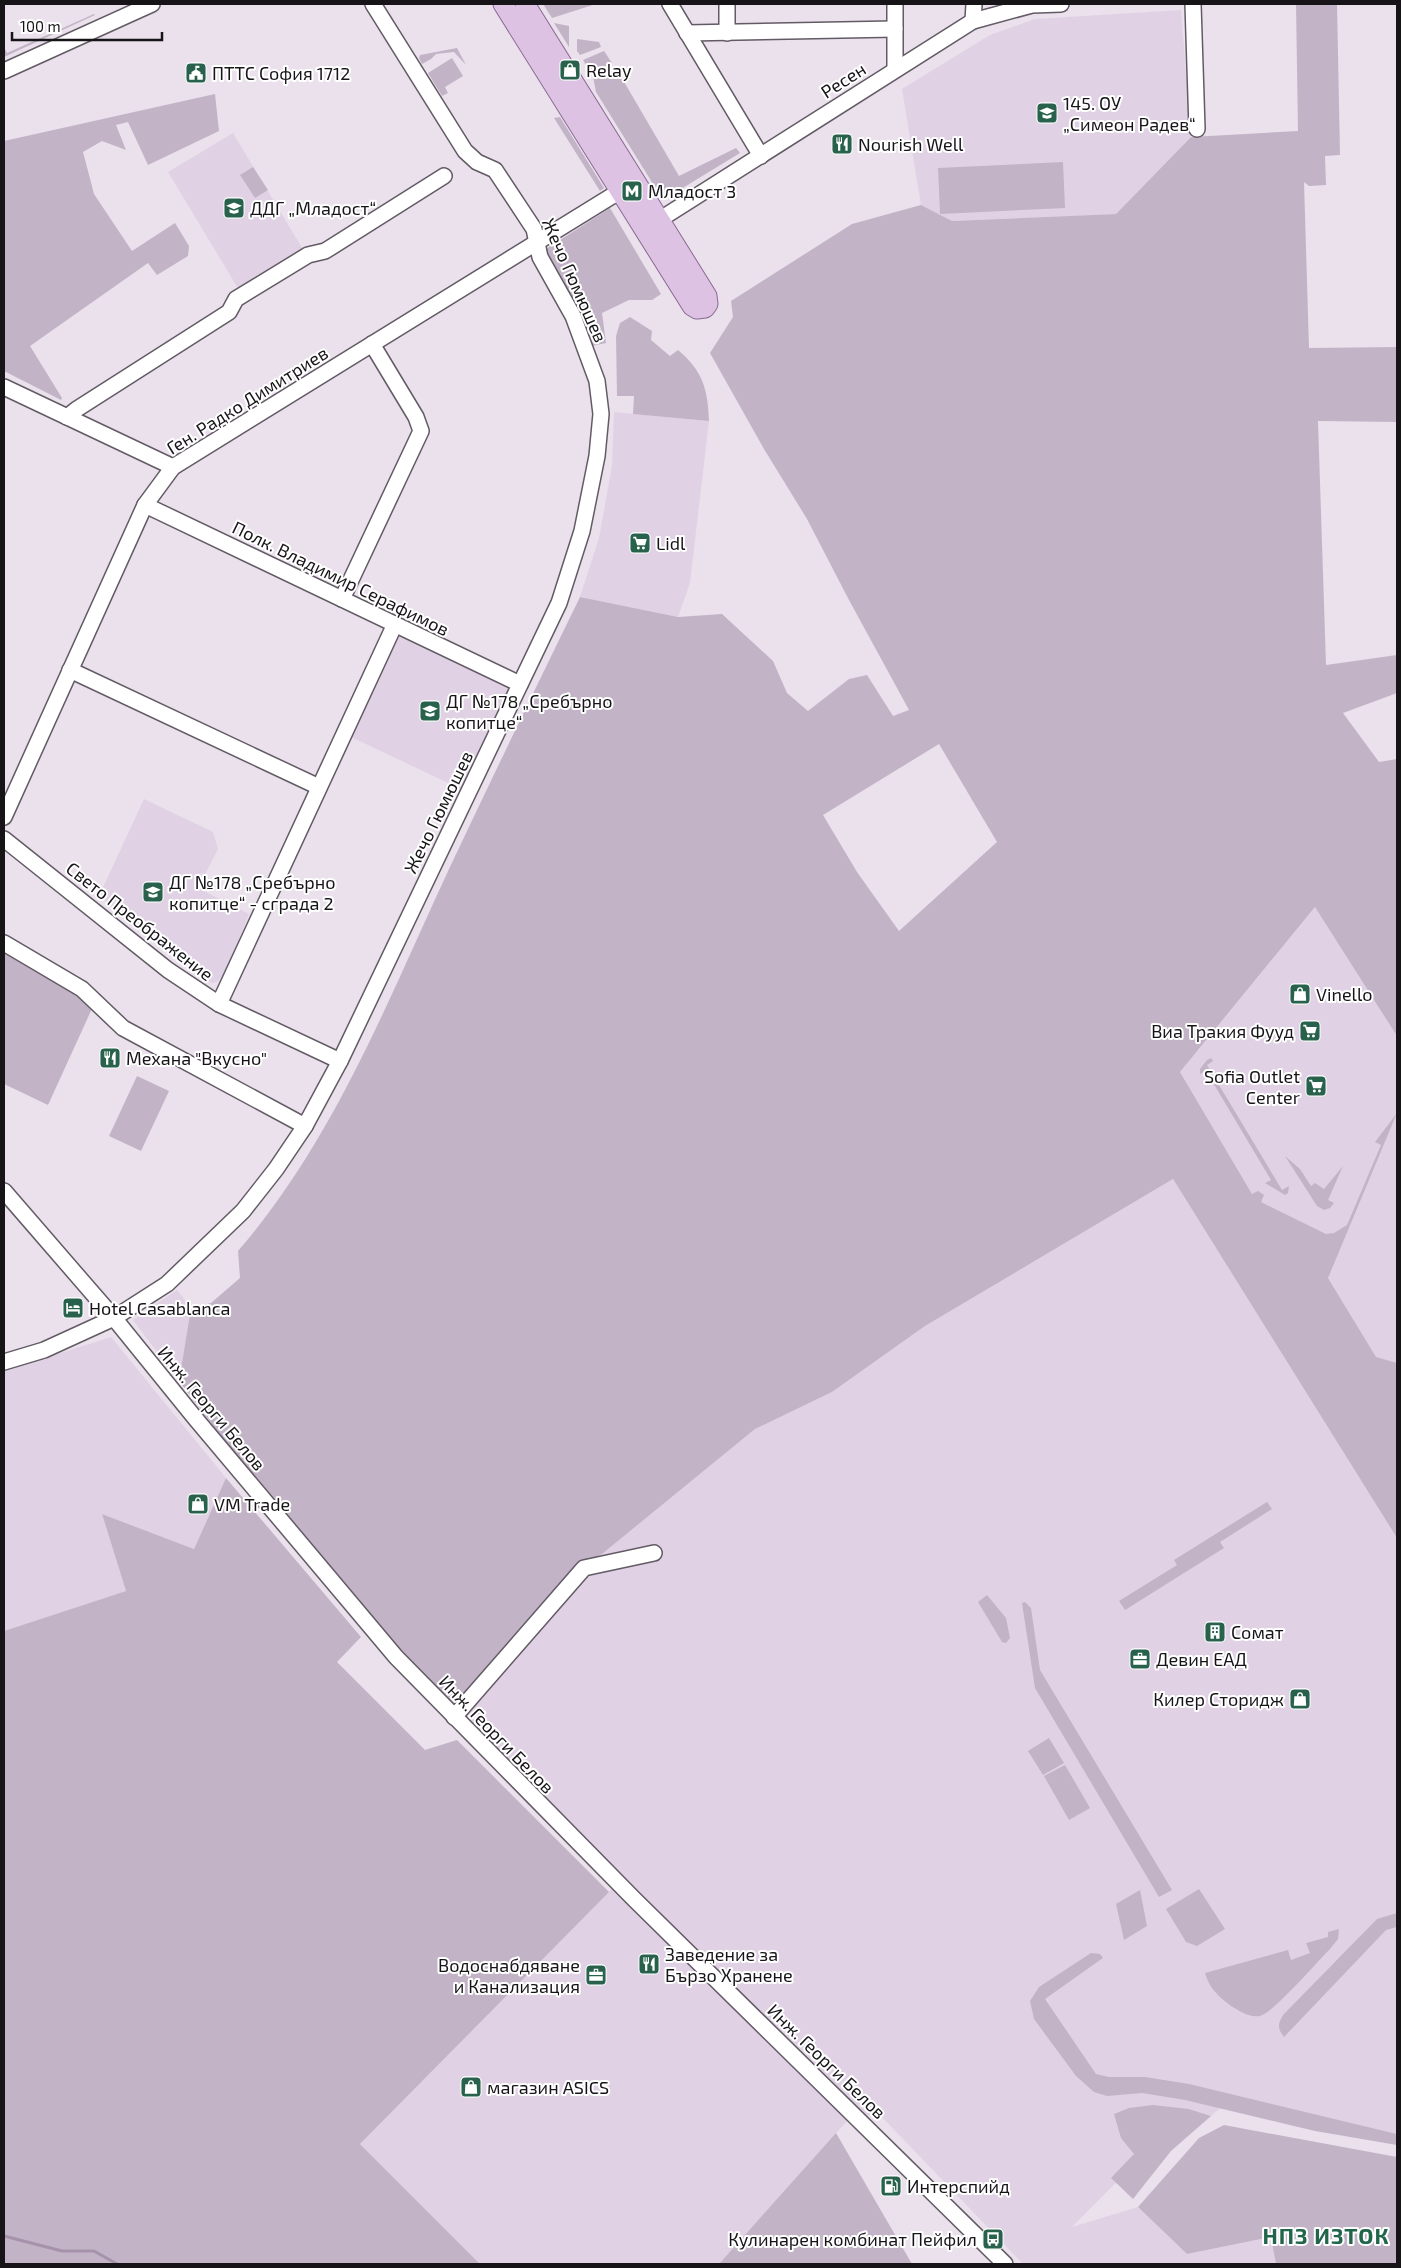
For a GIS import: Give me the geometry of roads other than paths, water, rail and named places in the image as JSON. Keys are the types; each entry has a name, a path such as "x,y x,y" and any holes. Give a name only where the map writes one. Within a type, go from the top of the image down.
{"main road":[{"path":"503,4 692,306 697,309 705,308 708,304 708,299 525,4"}],"street":[{"path":"7,69 152,4"},
{"name":"Жечо Гюмюшев","path":"4,1362 44,1350 114,1318 167,1284 243,1211 276,1169 305,1126 340,1061 559,603 582,531 597,456 601,414 597,381 588,353 573,316 540,257 534,230 495,170 477,162 465,151 373,4"},
{"path":"670,4 761,156"},
{"path":"727,4 727,33"},
{"path":"895,4 895,68"},
{"path":"973,21 974,4"},
{"name":"Ресен","path":"659,220 895,68 973,21 1032,5 1061,4"},
{"path":"1193,4 1197,129"},
{"path":"688,33 895,29"},
{"path":"68,417 77,409 229,312 236,299 308,255 325,251 444,176"},
{"name":"Ген. Радко Димитриев","path":"4,817 145,505 173,467 620,191"},
{"path":"342,599 421,431 416,417 372,344"},
{"path":"4,387 173,467"},
{"name":"Полк. Владимир Серафимов","path":"145,505 520,684"},
{"path":"219,1004 395,624"},
{"path":"70,670 319,787"},
{"name":"Свето Преображение","path":"4,839 168,970 219,1004 340,1061"},
{"path":"4,943 82,989 123,1028 305,1126"},
{"name":"Инж. Георги Белов","path":"4,1191 114,1318 198,1422 396,1657 634,1899 1005,2264"},
{"path":"454,1717 584,1568 654,1553"}],"waterway":[{"path":"4,2236 62,2251 94,2251 117,2264"}],"place":[{"name":"Relay","path":"570,70"},
{"name":"ПТТС София 1712","path":"196,73"},
{"name":"145. ОУ „Симеон Радев“","path":"1047,113"},
{"name":"Nourish Well","path":"842,144"},
{"name":"Младост 3","path":"632,191"},
{"name":"ДДГ „Младост“","path":"234,208"},
{"name":"Lidl","path":"640,543"},
{"name":"ДГ №178 „Сребърно копитце“","path":"430,711"},
{"name":"ДГ №178 „Сребърно копитце“ - сграда 2","path":"153,892"},
{"name":"Vinello","path":"1300,994"},
{"name":"Виа Тракия Фууд","path":"1310,1031"},
{"name":"Механа \"Вкусно\"","path":"110,1058"},
{"name":"Sofia Outlet Center","path":"1316,1086"},
{"name":"Hotel Casablanca","path":"73,1308"},
{"name":"VM Trade","path":"198,1504"},
{"name":"Сомат","path":"1215,1632"},
{"name":"Девин ЕАД","path":"1140,1659"},
{"name":"Килер Сторидж","path":"1300,1699"},
{"name":"Заведение за Бързо Хранене","path":"649,1964"},
{"name":"Водоснабдяване и Канализация","path":"596,1975"},
{"name":"магазин ASICS","path":"471,2087"},
{"name":"Интерспийд","path":"891,2186"},
{"name":"Кулинарен комбинат Пейфил","path":"993,2239"}],"district":[{"name":"НПЗ ИЗТОК","path":"1326,2235"}]}
